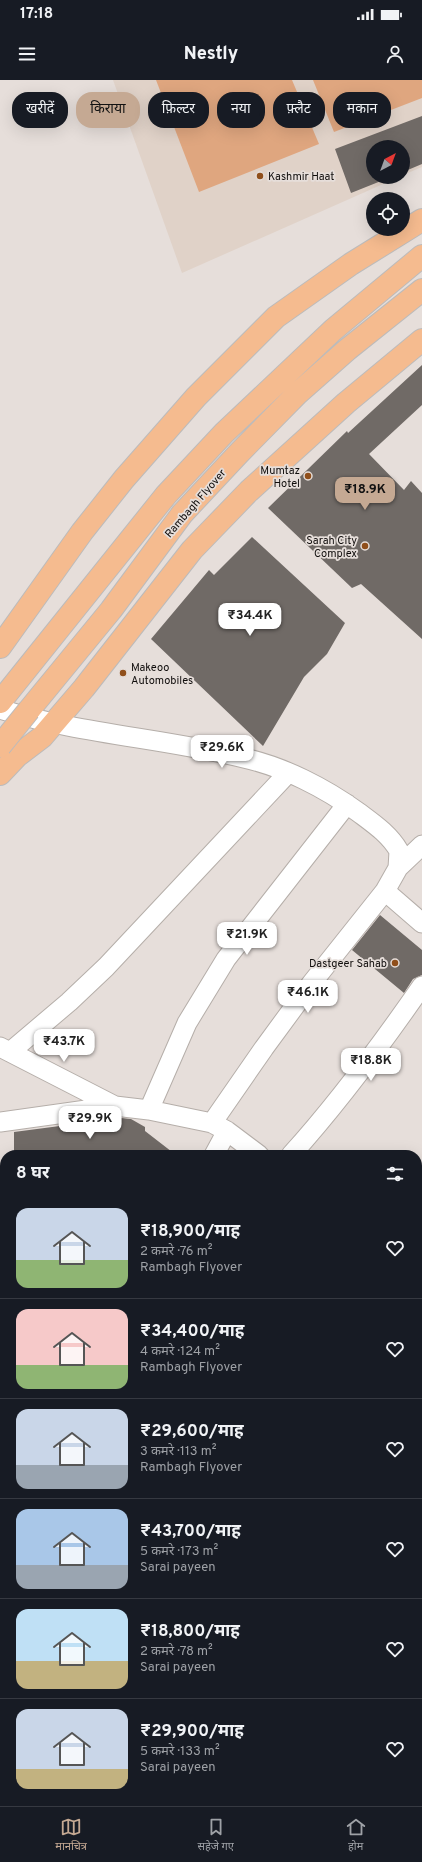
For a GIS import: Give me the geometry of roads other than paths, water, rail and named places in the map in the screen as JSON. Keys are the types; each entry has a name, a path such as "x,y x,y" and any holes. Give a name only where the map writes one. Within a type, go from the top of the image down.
{"main road":[{"path":"0,646 92,520 124,479 196,397 276,317 351,264 422,220"},
{"path":"0,702 166,495 218,438 333,330 415,261"},
{"name":"Rambagh Flyover","path":"0,746 111,610 182,514 297,394 422,290"},
{"path":"393,313 422,300"},
{"path":"0,774 17,756 42,738 84,688 192,550 249,491 346,402 422,340"}],"street":[{"path":"0,709 54,723 245,758 288,773 347,804 384,832 393,840 400,852 398,868"},
{"path":"115,1106 5,1050 69,1002 106,967 288,773"},
{"path":"149,1110 186,1023 226,959 347,804"},
{"path":"215,1150 220,1127 264,1048 311,984 385,891 398,868 422,845"},
{"path":"385,891 422,923"},
{"path":"295,1150 326,1116 370,1060 422,986"},
{"path":"0,1122 115,1106 149,1110 220,1127 252,1150"}],"place":[{"name":"Kashmir Haat","path":"260,176"},
{"name":"Mumtaz Hotel","path":"308,476"},
{"name":"Sarah City Complex","path":"365,546"},
{"name":"Makeoo Automobiles","path":"123,673"},
{"name":"Dastgeer Sahab","path":"395,963"}]}
